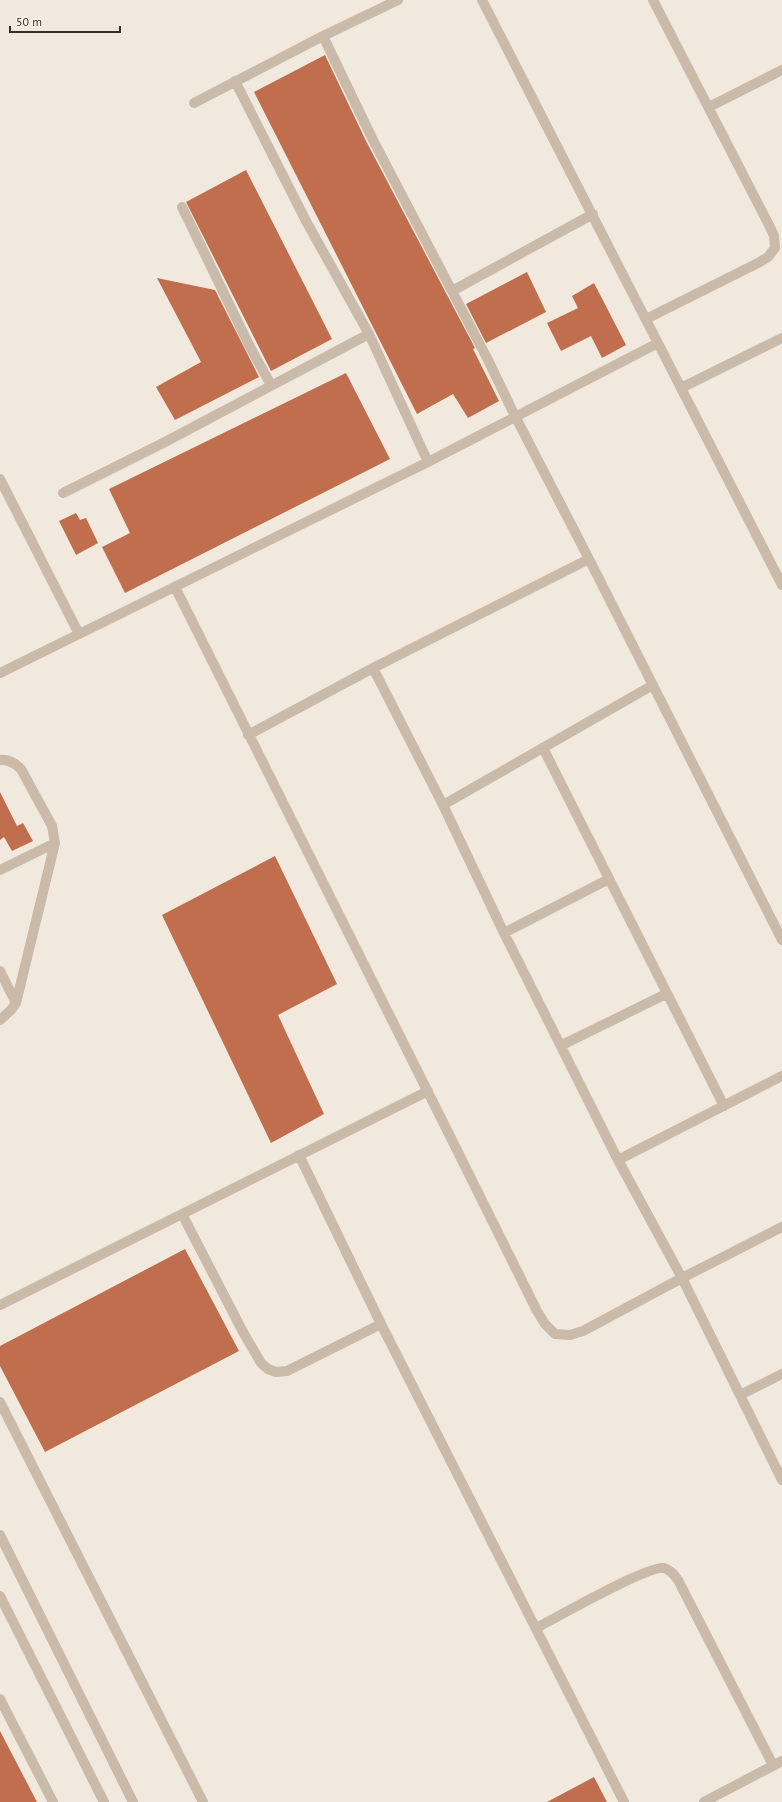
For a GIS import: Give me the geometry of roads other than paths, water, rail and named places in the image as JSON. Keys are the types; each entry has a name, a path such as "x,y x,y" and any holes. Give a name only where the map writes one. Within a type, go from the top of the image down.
{"street":[{"path":"194,103 323,36 398,0"},
{"path":"482,0 593,214 782,586"},
{"path":"646,320 763,260 768,257 775,248 774,236 653,0"},
{"path":"323,36 372,138 452,291 782,940"},
{"path":"709,107 782,70"},
{"path":"235,81 306,221 369,334 428,462"},
{"path":"182,207 250,347 271,385"},
{"path":"452,291 593,214"},
{"path":"63,493 165,442 369,334"},
{"path":"681,388 782,338"},
{"path":"0,673 428,462 658,343"},
{"path":"0,479 79,634"},
{"path":"248,735 373,668 589,559"},
{"path":"175,587 537,1311 545,1324 555,1334 570,1335 583,1331 782,1227"},
{"path":"373,668 443,805 504,933 562,1045 618,1160 682,1278 782,1480"},
{"path":"443,805 653,685"},
{"path":"543,748 610,879 666,994 724,1106"},
{"path":"0,760 5,759 14,763 21,769 52,826 55,843 16,1003 0,1020"},
{"path":"0,870 55,843"},
{"path":"504,933 610,879"},
{"path":"0,971 16,1003"},
{"path":"562,1045 666,994"},
{"path":"618,1160 782,1076"},
{"path":"0,1305 428,1091"},
{"path":"299,1155 381,1324 624,1802"},
{"path":"182,1214 243,1332 261,1364 268,1369 276,1372 288,1371 381,1324"},
{"path":"740,1395 782,1374"},
{"path":"0,1402 203,1802"},
{"path":"0,1535 133,1802"},
{"path":"536,1628 643,1572 664,1568 672,1572 678,1580 777,1763 704,1802"},
{"path":"0,1596 104,1802"},
{"path":"0,1699 53,1802"}]}
